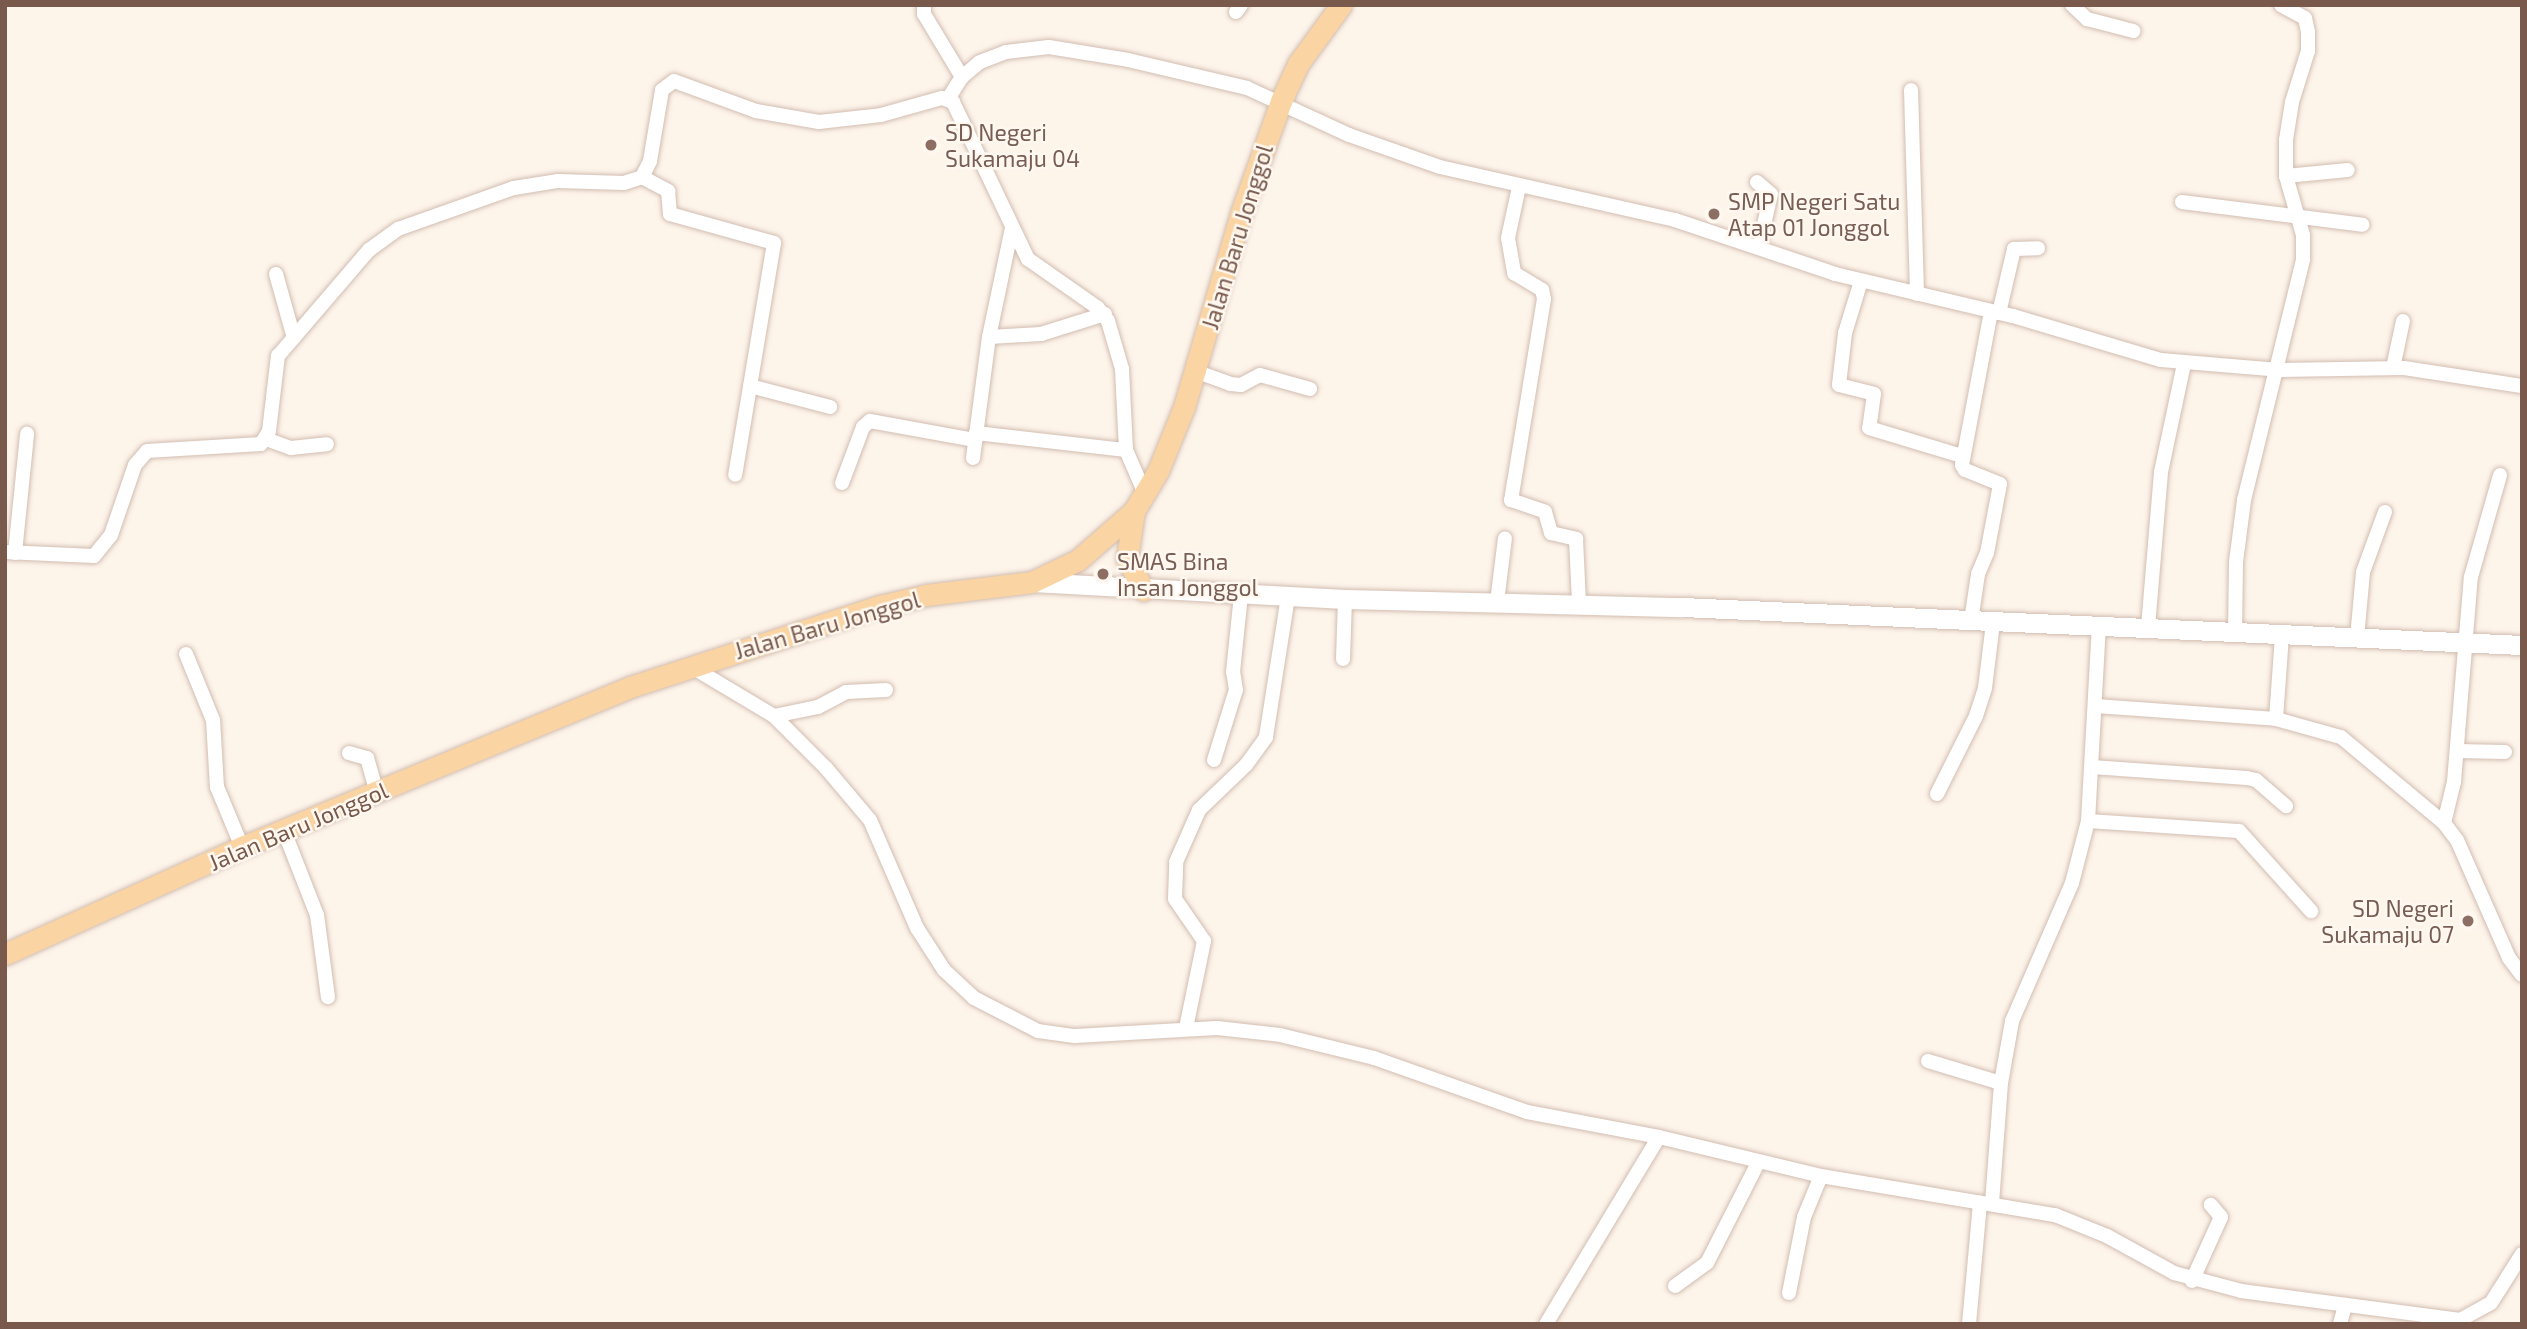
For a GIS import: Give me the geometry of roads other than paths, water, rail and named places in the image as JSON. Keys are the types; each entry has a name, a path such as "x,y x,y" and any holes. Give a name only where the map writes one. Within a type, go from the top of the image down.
{"main road":[{"name":"Jalan Baru Jonggol","path":"7,948 629,687 901,600 1032,582 1078,560 1140,502 1169,446 1195,371 1241,213 1281,101 1298,64 1341,5"},
{"path":"1140,502 1127,558 1143,590"},
{"path":"1032,582 1345,599 1579,603 2522,645"}],"street":[{"path":"924,5 924,14 948,46 962,77"},
{"path":"2071,5 2087,19 2133,31"},
{"path":"2235,634 2236,562 2244,499 2255,443 2278,370 2303,259 2299,219 2286,176 2288,121 2309,41 2305,18 2281,5"},
{"path":"27,433 10,552 83,558 101,551 135,466 154,448 256,446 266,439 275,368 293,338 369,250 398,229 513,188 558,181 624,183 642,177 650,161 662,90 674,81 756,111 819,122 881,115 948,99 962,77 980,62 1006,52 1049,47 1186,71 1281,101 1349,135 1440,167 1519,187 1675,220 1861,281 1995,312 2184,364 2278,370 2393,368 2522,386"},
{"path":"1911,90 1917,294"},
{"path":"948,99 979,150 1012,228 1038,269 1105,314 1122,369 1126,450 1140,502"},
{"path":"2286,176 2348,170"},
{"path":"642,177 668,191 670,214 774,243 735,475"},
{"path":"1756,182 1771,194 1759,247"},
{"path":"1519,187 1508,238 1514,273 1542,290 1544,299 1511,500 1545,512 1551,533 1576,539 1579,603"},
{"path":"2182,202 2299,219 2363,225"},
{"path":"973,458 989,337 1012,228"},
{"path":"1971,621 1978,574 1987,553 2000,484 1965,470 1962,456 1995,312 2014,249 2038,248"},
{"path":"275,274 293,338"},
{"path":"1861,281 1845,333 1839,385 1874,394 1868,428 1962,456"},
{"path":"989,337 1041,334 1105,314"},
{"path":"2393,368 2403,321"},
{"path":"2148,627 2161,472 2184,364"},
{"path":"1195,371 1230,383 1241,384 1261,375 1310,389"},
{"path":"750,386 830,407"},
{"path":"842,482 863,427 870,421 976,437 1126,450"},
{"path":"266,439 291,448 327,444"},
{"path":"2444,823 2457,751 2477,548 2500,475"},
{"path":"2357,638 2363,572 2385,512"},
{"path":"1497,602 1506,538"},
{"path":"1214,760 1236,690 1233,672 1241,594"},
{"path":"1186,1028 1204,941 1175,900 1176,862 1199,810 1246,765 1266,737 1288,596"},
{"path":"1343,659 1345,599"},
{"path":"1937,794 1976,716 1985,688 1993,622"},
{"path":"1969,1324 2001,1083 2020,995 2072,883 2088,821 2099,627"},
{"path":"2276,719 2282,635"},
{"path":"186,654 214,720 217,787 243,847"},
{"path":"692,667 774,716 859,803 927,948 967,992 1022,1025 1053,1035 1186,1028 1244,1030 1329,1046 1399,1066 1498,1105 1659,1137 1821,1176 1986,1203 2076,1222 2192,1281 2345,1305 2460,1320 2491,1303 2522,1254"},
{"path":"774,716 817,707 846,692 886,690"},
{"path":"2096,706 2276,719 2341,737 2444,823 2468,858 2499,936 2522,975"},
{"path":"2457,751 2505,752"},
{"path":"349,753 367,758 377,793"},
{"path":"2092,767 2247,778 2256,780 2286,806"},
{"path":"2088,821 2239,831 2311,911"},
{"path":"284,831 317,915 328,997"},
{"path":"1928,1061 2001,1083"},
{"path":"1546,1324 1659,1137"},
{"path":"1675,1286 1707,1263 1759,1161"},
{"path":"1789,1293 1804,1217 1821,1176"},
{"path":"2192,1281 2221,1217 2211,1205"},
{"path":"2340,1324 2345,1305"}],"place":[{"name":"SD Negeri Sukamaju 04","path":"931,145"},
{"name":"SMP Negeri Satu Atap 01 Jonggol","path":"1714,214"},
{"name":"SMAS Bina Insan Jonggol","path":"1103,574"},
{"name":"SD Negeri Sukamaju 07","path":"2468,921"}]}
